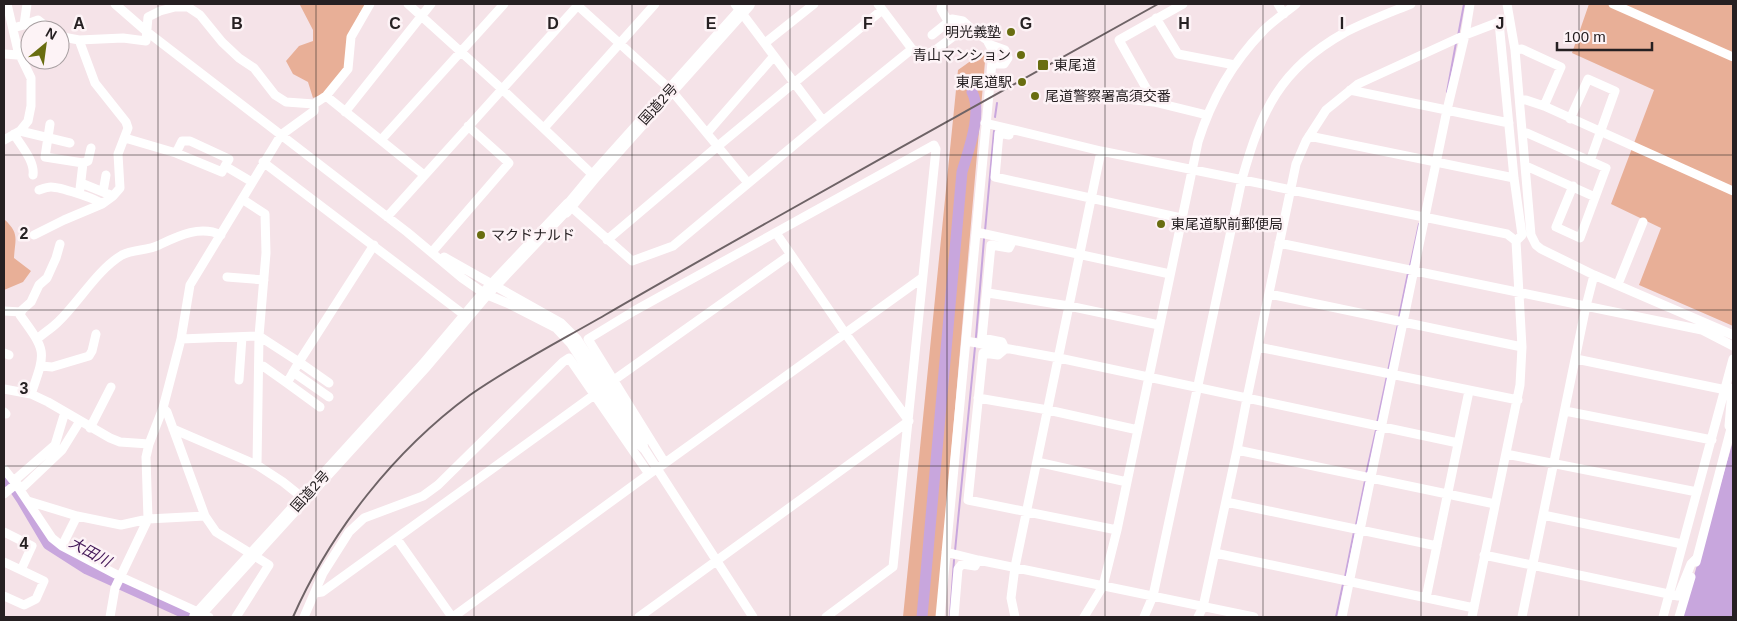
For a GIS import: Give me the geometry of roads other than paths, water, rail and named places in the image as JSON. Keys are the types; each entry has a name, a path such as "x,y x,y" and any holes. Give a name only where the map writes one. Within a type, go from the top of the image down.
{"highway":[{"name":"国道2号","path":"202,616 303,498 467,317 552,229 569,205 671,90 741,6"},
{"name":"国道2号","path":"425,365 448,347 493,292"}],"street":[{"path":"4,54 20,55 7,4"},
{"path":"25,20 27,4"},
{"path":"115,4 146,31 432,252 438,259 493,292 561,323 577,339 642,439 653,472"},
{"path":"70,38 79,40 123,38 146,41 148,17 175,5 188,7 200,15 222,42 239,58 254,68 275,95 286,102 314,104 326,96 348,69 351,38 370,4"},
{"path":"408,4 594,176"},
{"path":"345,112 431,4"},
{"path":"381,140 504,4"},
{"path":"387,217 468,126 503,90 578,4 671,90 748,183"},
{"path":"544,128 655,4"},
{"path":"765,43 814,4"},
{"path":"942,4 941,9 948,21"},
{"path":"1154,102 1119,40 1182,4"},
{"path":"1278,4 1284,14"},
{"path":"1084,617 1103,586 1117,530 1198,142 1207,114 1235,65 1264,30 1296,4"},
{"path":"1144,617 1153,596 1242,179 1252,142 1265,112 1274,95 1297,68 1321,47 1346,32 1411,4"},
{"path":"1342,617 1346,581 1367,478 1411,270 1425,217 1433,162 1459,38 1470,4"},
{"path":"1215,553 1426,598 1473,613 1520,385 1522,347 1519,292 1526,166 1515,50 1507,4"},
{"path":"1612,4 1733,57"},
{"path":"741,6 774,56 823,121"},
{"path":"607,240 880,7 912,49 927,54 958,33 974,31"},
{"path":"1156,18 1178,54 1235,65"},
{"path":"932,35 952,19 963,21 987,40 993,52 940,617"},
{"path":"1198,617 1203,607 1215,553 1296,164 1309,136 1326,110 1350,90 1371,77 1499,22 1514,178 1523,237"},
{"path":"12,28 20,26"},
{"path":"34,235 102,204 120,188 118,154 128,128 126,122 95,83 79,40"},
{"path":"991,45 1005,50 1008,58 1004,64 992,64"},
{"path":"569,205 632,261 673,246 912,49"},
{"path":"1515,50 1522,49 1562,67 1544,106"},
{"path":"707,132 774,56"},
{"path":"4,140 17,133 28,121 32,78 28,70"},
{"path":"1570,119 1588,79 1615,91 1590,161"},
{"path":"1350,90 1508,123"},
{"path":"326,96 424,175"},
{"path":"1108,97 1154,102 1207,114"},
{"path":"1520,100 1544,106 1600,133 1733,191"},
{"path":"110,617 115,588 148,520 146,457 163,408 181,339 190,285 280,135 314,111 314,104"},
{"path":"50,124 45,157 83,163 88,161 91,148"},
{"path":"986,124 1192,170 1523,237 1541,249 1594,274 1733,335"},
{"path":"432,252 509,163 468,126"},
{"path":"17,133 48,137 70,143"},
{"path":"17,133 34,170 33,175"},
{"path":"1042,136 1036,141 999,133 995,176 1182,218"},
{"path":"1522,134 1528,133 1606,168 1580,238 1556,227 1573,186"},
{"path":"1309,136 1514,178"},
{"path":"124,138 176,153 222,172 229,159 190,141 182,141 176,153"},
{"path":"665,463 588,339 634,311 934,145 936,149 893,567 826,617"},
{"path":"1015,617 1012,598 1015,567 1102,151"},
{"path":"263,162 467,317"},
{"path":"80,194 83,163"},
{"path":"225,166 252,182"},
{"path":"1526,166 1595,197"},
{"path":"103,192 106,175"},
{"path":"81,183 113,196"},
{"path":"39,190 51,187 80,194 102,204"},
{"path":"242,199 265,214 266,253 259,336 257,465"},
{"path":"1618,284 1643,222"},
{"path":"37,339 58,321 109,266 123,254 153,248 179,235 193,232 213,231 221,235"},
{"path":"976,232 1170,274"},
{"path":"776,233 845,333 909,420"},
{"path":"1005,349 1002,342 982,338 988,293 991,245 1009,248 1013,240"},
{"path":"1279,243 1702,330 1733,346"},
{"path":"4,311 21,312 31,302 39,285 47,278 60,244"},
{"path":"287,383 374,245"},
{"path":"614,380 790,255"},
{"path":"1522,617 1594,274"},
{"path":"228,277 264,280"},
{"path":"397,539 452,617 922,278"},
{"path":"988,293 1069,306 1159,326"},
{"path":"1269,294 1522,347"},
{"path":"21,312 20,314 37,339 42,357 41,366 30,394"},
{"path":"41,366 52,367 89,356 96,334"},
{"path":"181,339 259,336 329,383"},
{"path":"239,380 242,337"},
{"path":"966,341 1059,358 1458,443"},
{"path":"1258,347 1518,400"},
{"path":"1005,349 998,355 983,353 968,500 1117,530"},
{"path":"304,617 323,573 349,532 364,518 423,496 438,485 569,358 594,395 653,472 716,560 754,617"},
{"path":"1576,359 1731,389"},
{"path":"1679,617 1697,558 1732,424 1728,426 1733,359"},
{"path":"259,367 263,366 320,407"},
{"path":"294,372 329,397"},
{"path":"90,428 111,386"},
{"path":"4,389 30,394 48,402 90,428 120,442 149,444"},
{"path":"1675,617 1674,595 1682,544 1712,440 1731,389"},
{"path":"1426,598 1469,391"},
{"path":"315,593 322,592 397,539 594,395"},
{"path":"978,398 1048,410 1138,430"},
{"path":"163,408 167,412 205,516 216,532 269,565 236,617"},
{"path":"1565,410 1712,440"},
{"path":"4,494 16,484 16,479 55,445 64,412"},
{"path":"639,617 909,420"},
{"path":"16,484 22,488 62,450 80,421"},
{"path":"172,429 257,465 303,498"},
{"path":"1237,450 1495,504"},
{"path":"1506,454 1555,462 1698,492"},
{"path":"1037,462 1127,482"},
{"path":"4,469 52,538 62,546 202,616"},
{"path":"28,501 77,516 121,525 148,520 205,516"},
{"path":"1226,502 1437,546"},
{"path":"1544,515 1682,544"},
{"path":"62,546 77,516"},
{"path":"4,532 32,546 21,570"},
{"path":"946,552 1254,617"},
{"path":"1484,555 1674,595"},
{"path":"1662,617 1691,564 1697,558"},
{"path":"954,617 958,569 962,564 975,566 978,560"},
{"path":"4,562 44,581 36,599 24,606 4,596"}],"waterway":[{"path":"1458,36 1464,4"},
{"path":"1447,92 1456,43"},
{"path":"922,617 962,172 971,143 975,121 976,110 972,92"},
{"path":"995,117 997,103"},
{"path":"985,231 994,131"},
{"path":"1410,266 1419,224"},
{"path":"976,337 984,239"},
{"path":"1399,317 1408,273"},
{"path":"1388,371 1398,324"},
{"path":"955,551 975,347"},
{"path":"1377,423 1387,376"},
{"path":"1366,474 1376,430"},
{"name":"大田川","path":"4,477 22,500 48,544 87,569 193,617"},
{"path":"1356,525 1365,481"},
{"path":"1345,577 1354,532"},
{"path":"950,617 954,560"},
{"path":"1336,617 1343,584"}],"railway":[{"path":"293,617 308,585 326,554 367,495 416,441 470,395 520,363 867,166 1158,4"}],"place":[{"name":"明光義塾","path":"1011,32"},
{"name":"青山マンション","path":"1021,55"},
{"name":"東尾道","path":"1043,65"},
{"name":"東尾道駅","path":"1022,82"},
{"name":"尾道警察署高須交番","path":"1035,96"},
{"name":"東尾道駅前郵便局","path":"1161,224"},
{"name":"マクドナルド","path":"481,235"}]}
